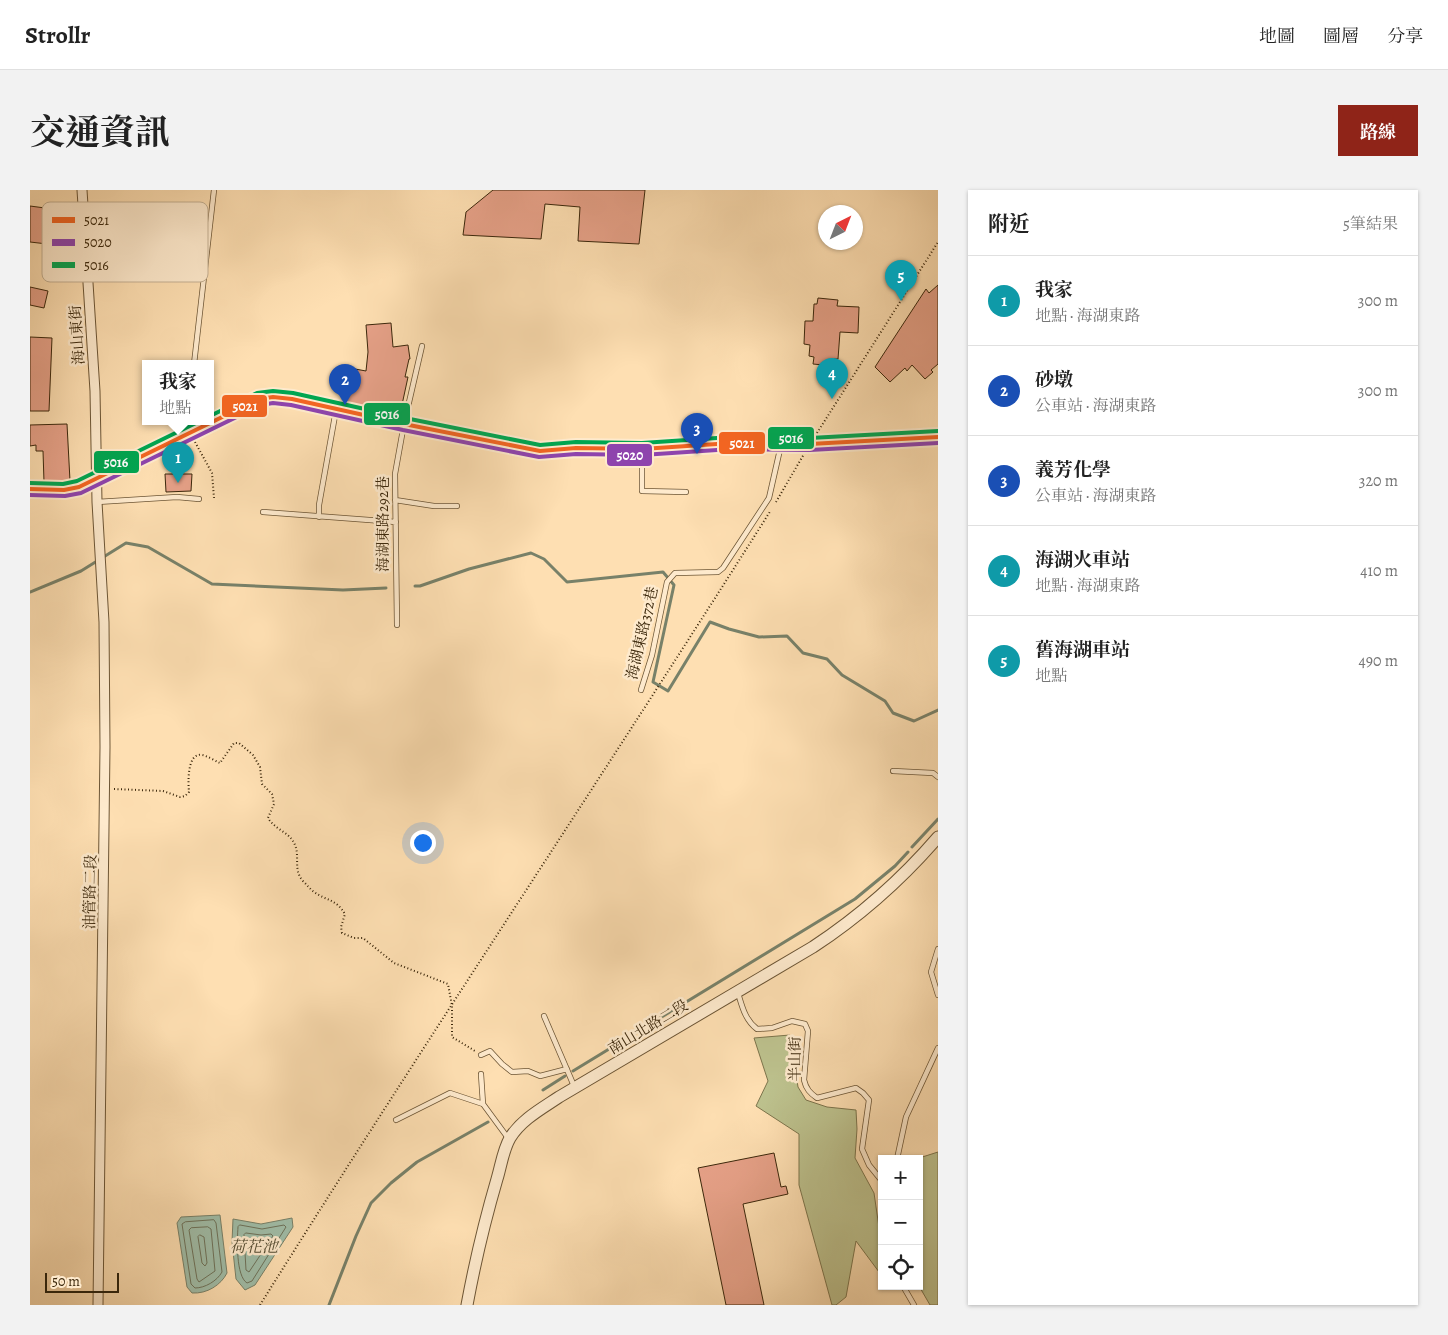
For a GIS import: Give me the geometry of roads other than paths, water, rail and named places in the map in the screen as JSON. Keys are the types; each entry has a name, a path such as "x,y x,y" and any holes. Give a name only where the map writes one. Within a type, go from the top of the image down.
{"street":[{"name":"海山東街","path":"87,282 97,479"},
{"path":"214,418 259,399 274,397 336,408 404,424 540,451 576,448 642,449 732,443 810,444 938,437"},
{"path":"30,489 64,490 78,487 97,479 188,429"},
{"name":"油管路二段","path":"97,479 104,622 105,788 98,1305"},
{"name":"南山北路二段","path":"467,1305 485,1220 509,1139 521,1124 536,1112 575,1088 813,947 845,926 918,861 938,837"}],"lane":[{"path":"208,242 214,190"},
{"path":"194,360 203,282"},
{"name":"海湖東路292巷","path":"396,625 395,474 404,424 422,346"},
{"path":"319,516 319,505 336,408"},
{"name":"海湖東路372巷","path":"642,690 652,655 667,582 675,573 718,572 723,568 769,498 781,444"},
{"path":"642,449 642,491 686,492"},
{"path":"97,502 177,497 199,499"},
{"path":"394,500 434,506 457,506"},
{"path":"263,512 396,522"},
{"path":"893,771 933,773 938,777"},
{"path":"938,949 931,972 938,994"},
{"name":"半山街","path":"738,992 745,1016 756,1029 772,1028 792,1021 805,1024 808,1031 804,1080 811,1094 817,1098 856,1088 863,1093 868,1100 862,1149 869,1165 878,1176"},
{"path":"544,1016 575,1088"},
{"path":"897,1155 906,1117 938,1048"},
{"path":"481,1055 490,1051 512,1072 528,1071 540,1076 567,1069"},
{"path":"481,1074 483,1104 509,1139"},
{"path":"396,1120 450,1093 483,1104"},
{"path":"905,1290 914,1305"}],"water":[{"path":"220,1215 227,1273 213,1288 203,1292 192,1293 187,1287 177,1223 181,1217"},
{"name":"荷花池","path":"292,1218 293,1227 255,1285 245,1290 236,1279 232,1242 233,1219 261,1224"}],"waterway":[{"path":"30,592 81,571 126,543 148,547 212,584 343,590 386,588"},
{"path":"415,586 420,586 469,569 531,553 544,559 567,582 663,572 674,585 653,682 668,691 710,622 759,637 787,636 803,653 827,659 842,675 885,701 893,713 914,721 938,710"},
{"path":"912,847 938,819"},
{"path":"573,1071 855,899 895,866 908,852"},
{"path":"543,1090 565,1076"},
{"path":"329,1305 371,1203 391,1183 417,1162 488,1122"}],"place":[{"name":"舊海湖車站","path":"901,301"},
{"name":"海湖火車站","path":"832,399"},
{"name":"砂墩","path":"345,405"},
{"name":"義芳化學","path":"697,454"},
{"name":"我家","path":"178,483"}]}
